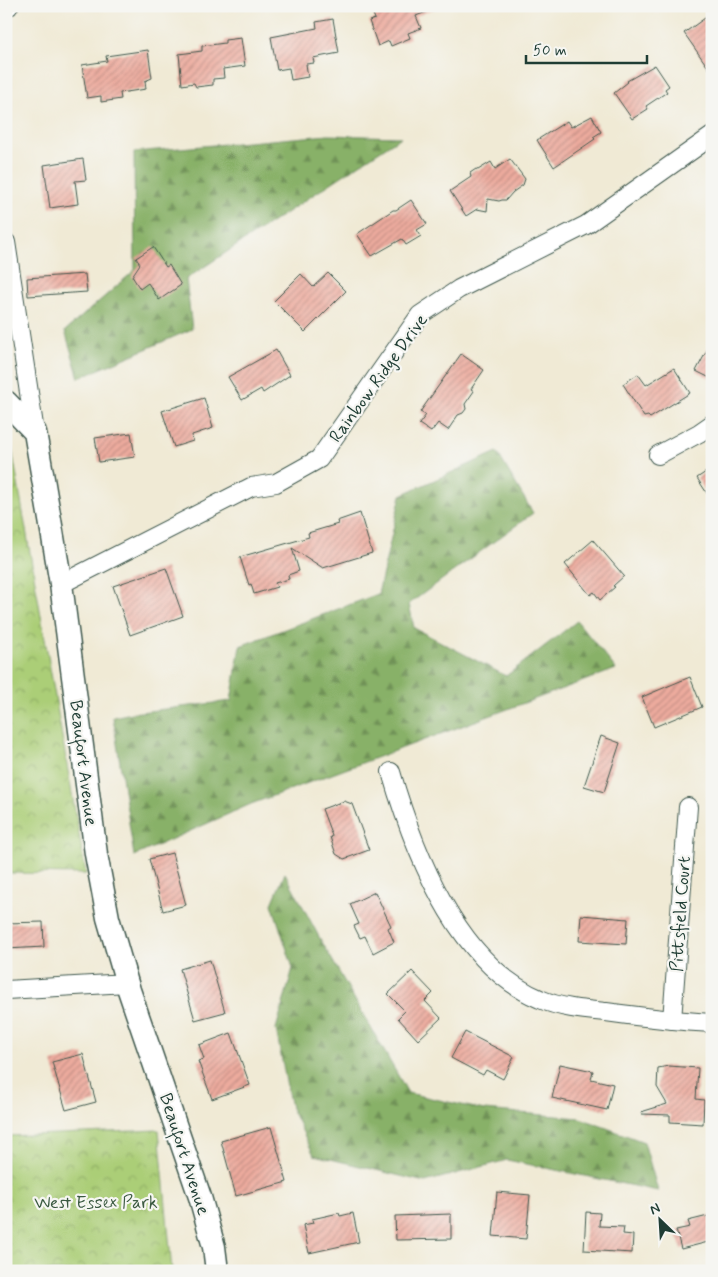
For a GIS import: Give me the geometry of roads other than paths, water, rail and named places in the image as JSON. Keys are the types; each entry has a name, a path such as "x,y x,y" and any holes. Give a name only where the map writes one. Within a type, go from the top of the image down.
{"street":[{"name":"Rainbow Ridge Drive","path":"60,584 251,487 276,483 319,459 420,315 459,289 586,225 712,136"},
{"name":"Beaufort Avenue","path":"6,242 60,584 96,854 108,918 127,983 200,1197 214,1247 217,1271"},
{"path":"6,402 35,432"},
{"path":"658,454 699,433 712,424"},
{"path":"391,772 404,818 441,899 470,943 491,966 514,984 540,1000 575,1009 712,1023"},
{"name":"Pittsfield Court","path":"672,1020 688,807"},
{"path":"6,990 127,983"}],"park label":[{"name":"West Essex Park","path":"96,1202"}]}
